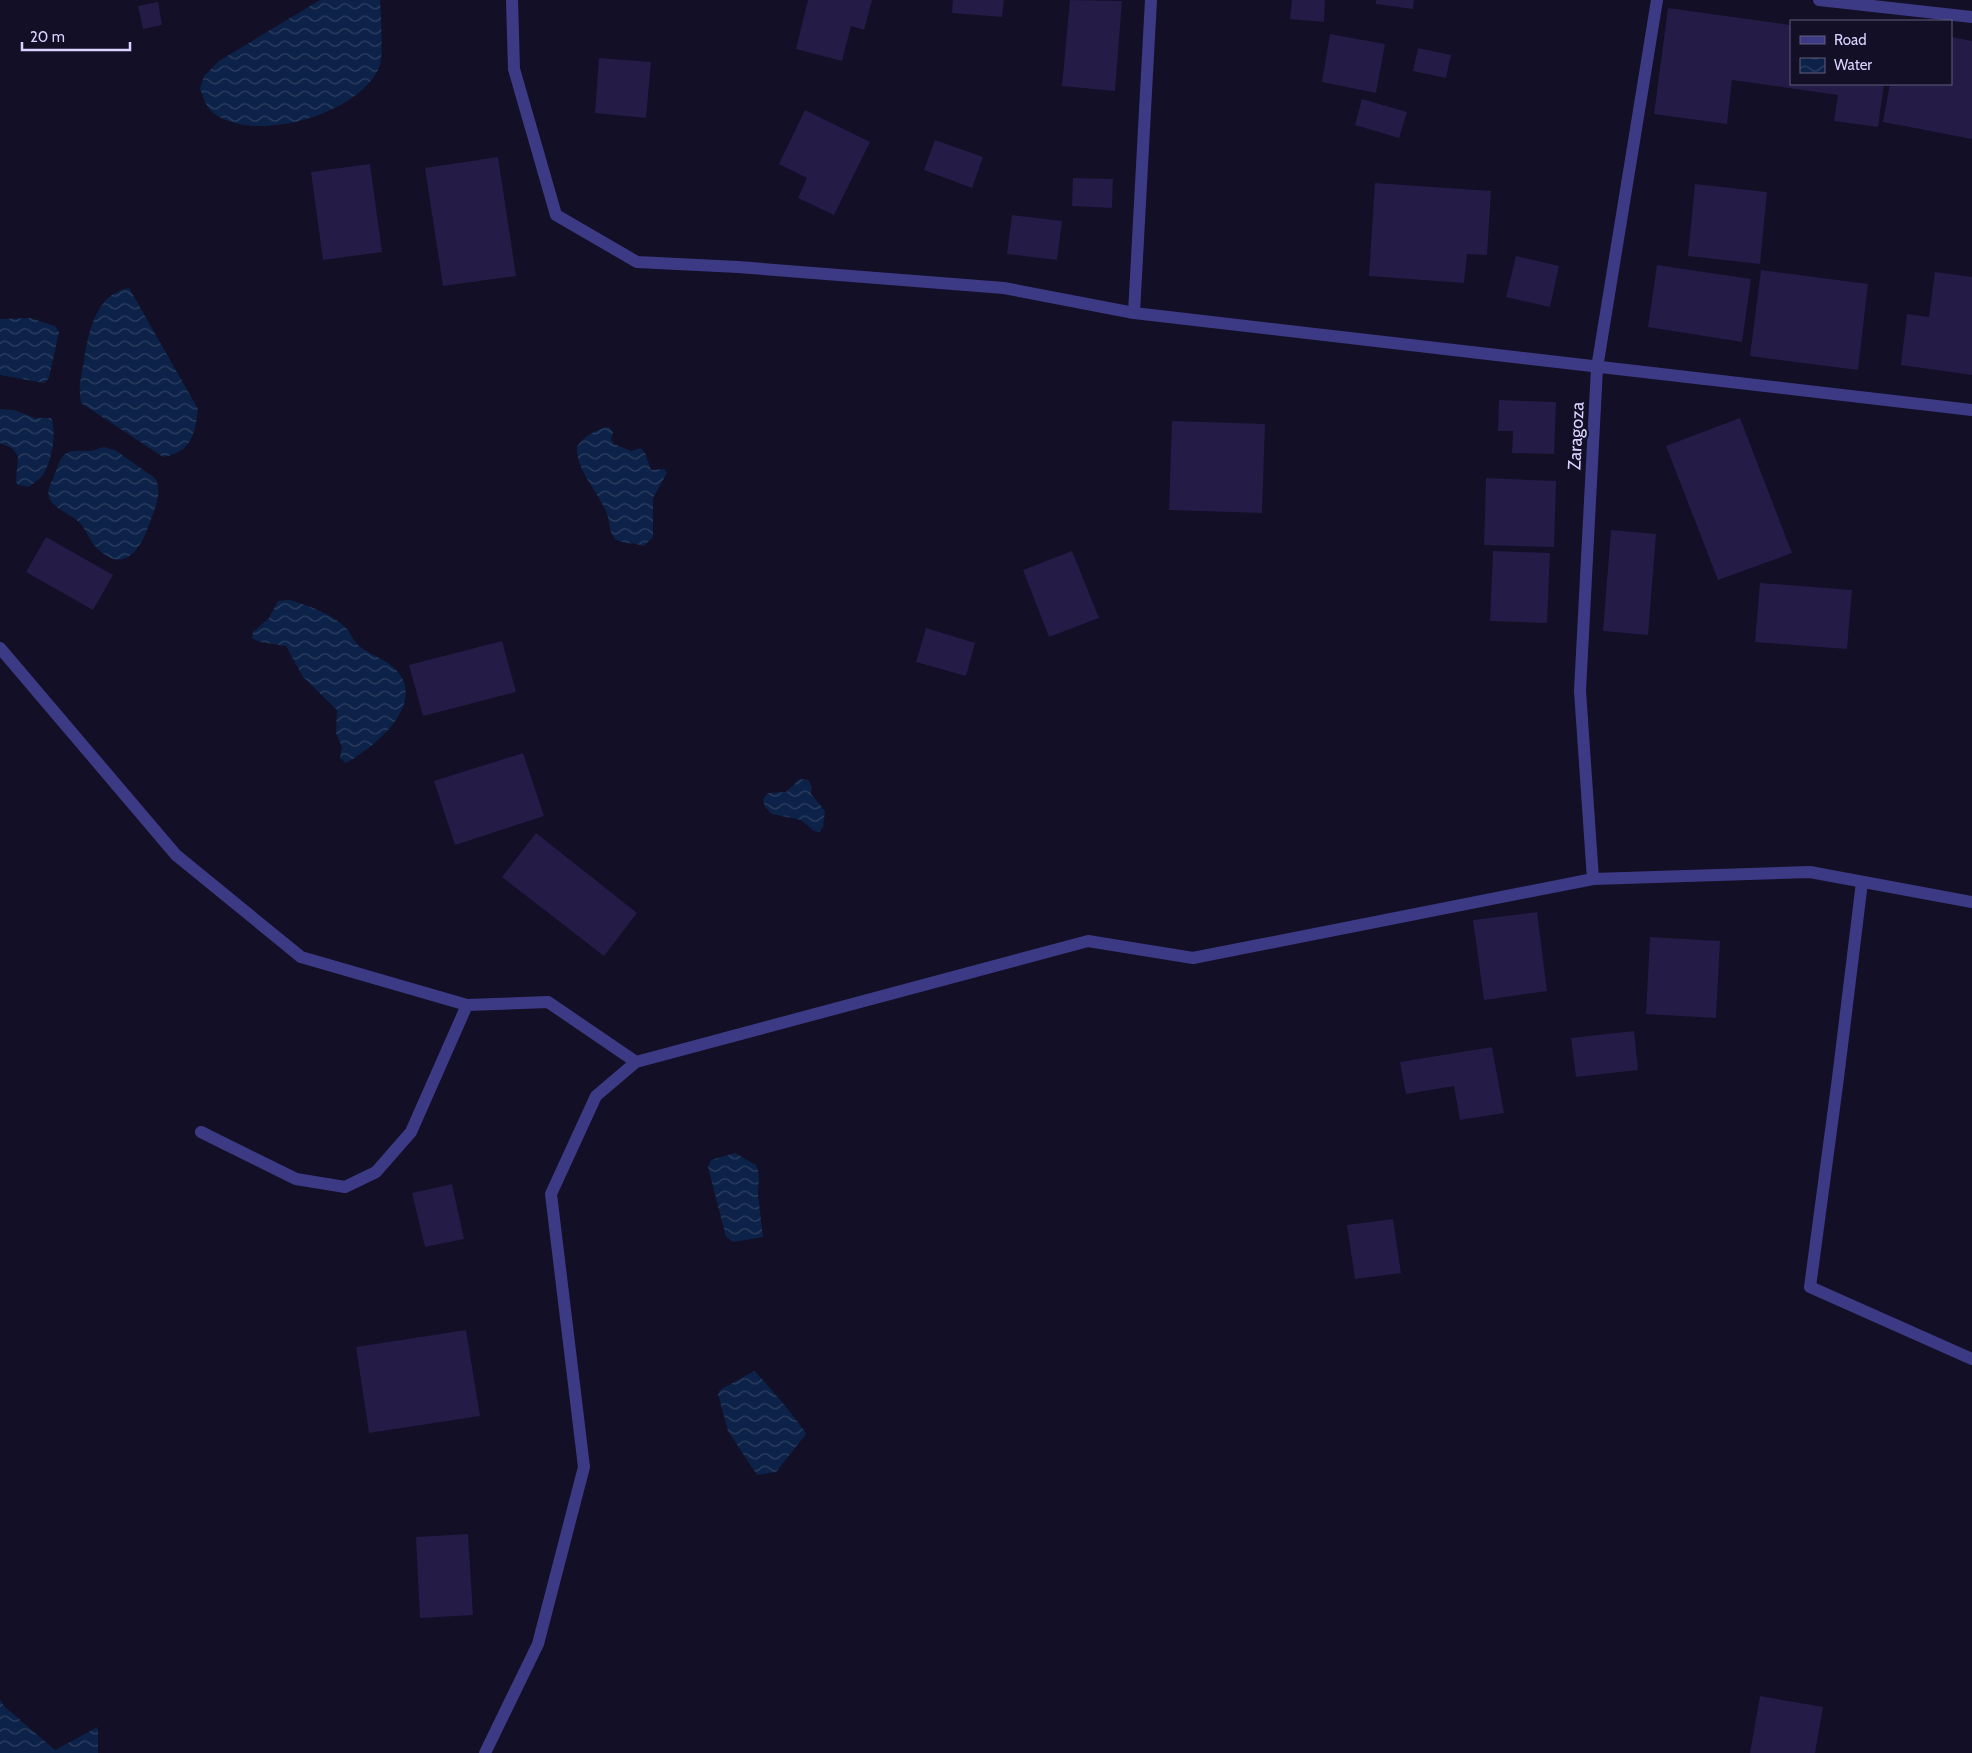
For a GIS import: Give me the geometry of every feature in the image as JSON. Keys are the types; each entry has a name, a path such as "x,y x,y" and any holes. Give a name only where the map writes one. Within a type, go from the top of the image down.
{"street":[{"path":"512,0 514,69 556,215 637,262 738,267 1004,288 1134,313 1972,410"},
{"path":"1134,313 1151,0"},
{"name":"Zaragoza","path":"1593,878 1580,691 1597,368 1657,0"},
{"path":"1819,0 1972,17"},
{"path":"0,648 176,855 301,957 467,1005 548,1002 636,1062"},
{"path":"485,1753 538,1644 584,1467 551,1194 596,1096 636,1062 1088,941 1193,958 1593,878 1810,872 1972,902"},
{"path":"1862,882 1810,1287 1972,1359"},
{"path":"201,1132 296,1179 346,1187 376,1172 411,1132 467,1005"}],"water":[{"path":"320,0 380,0 381,60 369,83 351,98 328,111 303,120 276,125 250,126 227,121 210,110 205,103 200,89 204,76 219,61"},
{"path":"129,288 198,409 190,441 180,451 172,455 163,457 81,403 81,377 91,327 101,306 118,291"},
{"path":"30,318 55,326 59,332 49,378 44,383 0,375 0,319"},
{"path":"0,409 14,410 35,418 51,418 54,438 49,461 43,475 29,487 18,485 16,482 18,456 12,448 0,443"},
{"path":"609,427 613,432 611,439 614,444 631,451 641,448 645,453 651,470 664,469 667,473 653,498 653,537 644,546 615,539 603,506 580,464 577,447 580,443 595,431"},
{"path":"104,447 115,450 155,478 157,483 156,506 147,531 137,548 124,559 116,560 108,557 98,549 81,524 59,509 48,495 50,485 64,455 73,451 91,451"},
{"path":"290,600 320,611 335,619 347,629 358,645 393,667 405,685 405,699 401,712 392,725 369,748 346,763 340,758 342,747 336,733 337,710 303,677 286,646 260,642 252,638 253,632 269,618 278,601"},
{"path":"800,779 808,780 812,787 811,794 825,811 823,827 819,832 814,831 801,820 772,814 765,807 763,799 768,793 786,792"},
{"path":"735,1153 756,1165 759,1174 758,1195 763,1237 733,1242 726,1237 708,1167 711,1160"},
{"path":"754,1371 782,1402 806,1434 776,1472 757,1475 728,1431 718,1394 720,1390"},
{"path":"0,1700 5,1707 55,1750 98,1727 98,1753 0,1753"}],"building":[{"path":"808,0 872,0 864,30 851,26 842,61 796,49"},
{"path":"953,0 1004,0 1002,17 952,13"},
{"path":"1070,0 1122,1 1115,91 1062,86"},
{"path":"1292,0 1325,0 1324,22 1290,19"},
{"path":"1376,0 1414,0 1413,9 1376,4"},
{"path":"158,2 162,25 143,29 138,6"},
{"path":"1668,8 1790,25 1790,85 1884,85 1878,127 1834,121 1838,95 1732,80 1727,124 1654,114"},
{"path":"1330,34 1385,44 1376,93 1322,82"},
{"path":"1952,37 1972,41 1972,139 1883,122 1890,85 1952,85"},
{"path":"1418,48 1451,55 1446,78 1413,71"},
{"path":"599,58 651,62 646,118 595,113"},
{"path":"1362,99 1407,112 1399,138 1355,125"},
{"path":"805,110 870,142 834,215 798,198 807,178 779,164"},
{"path":"935,140 983,157 972,188 924,170"},
{"path":"498,157 516,276 443,286 425,168"},
{"path":"370,164 382,252 323,260 311,172"},
{"path":"1073,178 1113,179 1112,208 1072,206"},
{"path":"1375,183 1491,191 1487,255 1467,254 1464,283 1369,276"},
{"path":"1695,184 1767,192 1760,264 1688,256"},
{"path":"1012,215 1062,221 1057,260 1007,254"},
{"path":"1516,256 1559,266 1550,307 1506,297"},
{"path":"1657,265 1751,279 1742,342 1648,327"},
{"path":"1761,270 1868,284 1858,370 1750,356"},
{"path":"1935,272 1972,277 1972,375 1901,365 1907,314 1929,317"},
{"path":"1499,400 1556,402 1554,454 1512,453 1513,431 1498,431"},
{"path":"1740,418 1792,553 1718,580 1666,446"},
{"path":"1172,421 1265,424 1262,513 1169,510"},
{"path":"1486,478 1556,481 1554,547 1484,545"},
{"path":"1611,530 1656,534 1648,635 1603,631"},
{"path":"46,537 113,575 93,610 26,572"},
{"path":"1072,551 1099,618 1049,637 1023,570"},
{"path":"1493,551 1550,553 1547,623 1490,621"},
{"path":"1760,583 1852,590 1847,649 1755,642"},
{"path":"926,628 975,643 966,676 916,662"},
{"path":"502,641 516,692 423,716 409,665"},
{"path":"523,753 544,816 455,845 434,781"},
{"path":"536,833 637,913 604,956 502,877"},
{"path":"1537,912 1547,991 1484,1000 1473,920"},
{"path":"1650,937 1720,941 1716,1018 1646,1014"},
{"path":"1634,1031 1638,1070 1576,1077 1571,1038"},
{"path":"1492,1047 1504,1113 1460,1120 1454,1086 1406,1094 1400,1062"},
{"path":"452,1184 464,1239 425,1247 412,1193"},
{"path":"1393,1219 1401,1273 1355,1279 1347,1225"},
{"path":"466,1330 480,1416 369,1433 356,1347"},
{"path":"468,1534 473,1615 420,1618 416,1537"},
{"path":"1760,1696 1823,1707 1815,1753 1750,1753"}]}
